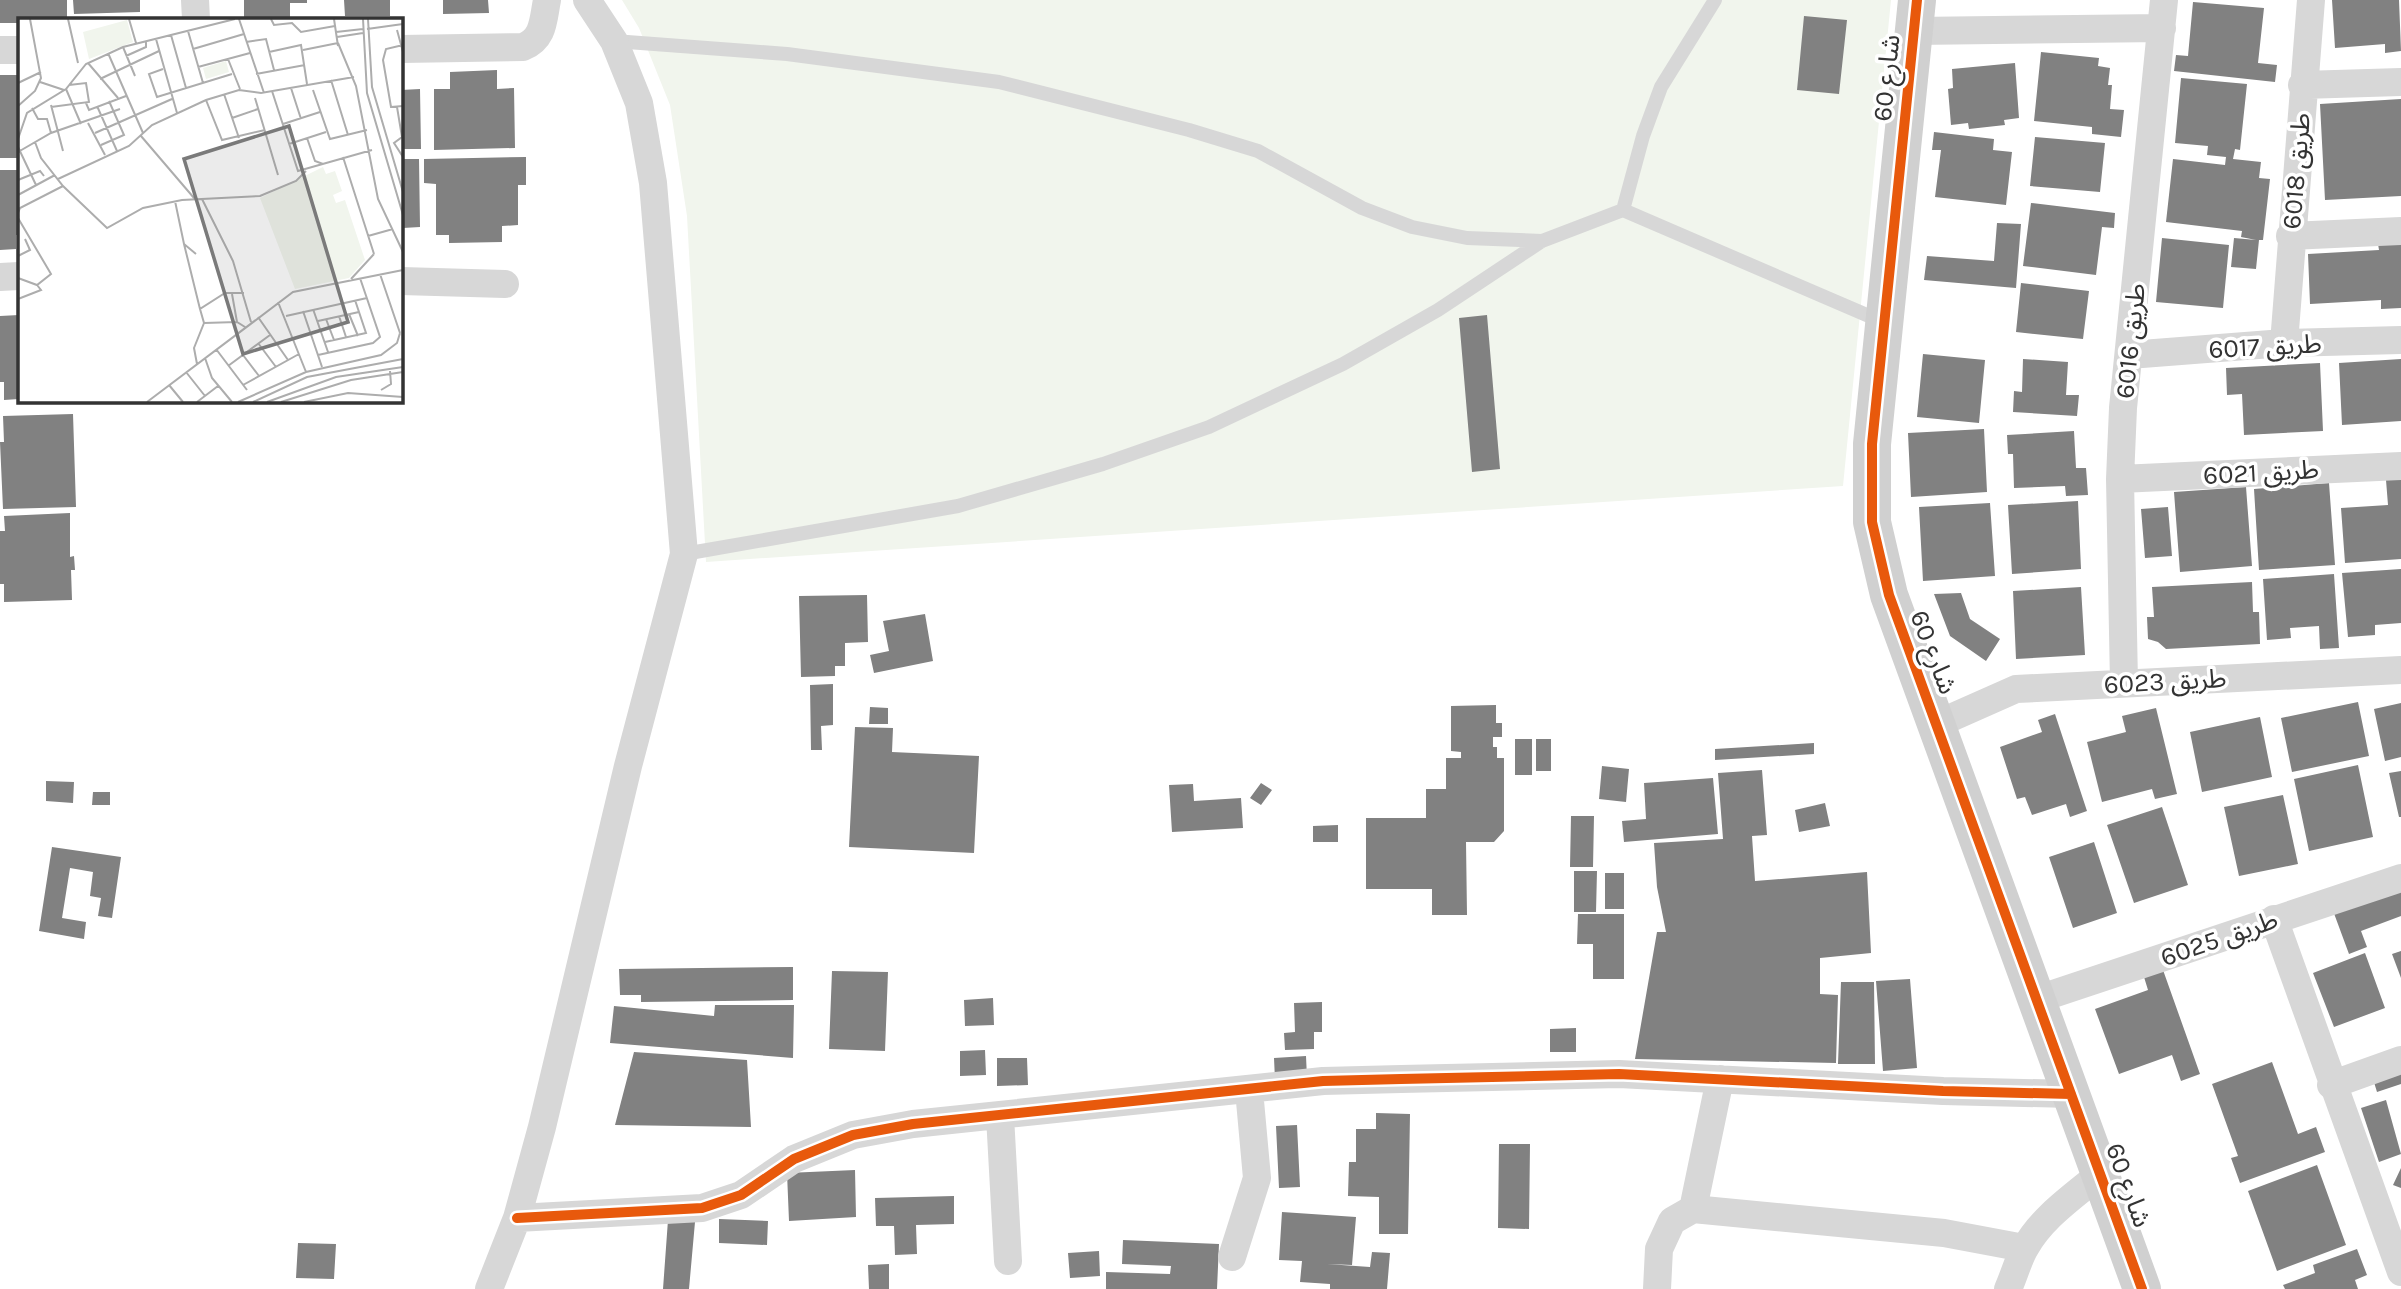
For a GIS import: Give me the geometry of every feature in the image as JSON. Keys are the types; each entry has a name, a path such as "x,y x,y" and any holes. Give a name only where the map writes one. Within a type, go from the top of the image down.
{"street":[{"path":"195,0 196,18"},
{"path":"402,48 523,47 533,43 541,34 547,0"},
{"path":"489,1289 517,1218 684,554 653,183 639,103 614,41 587,0"},
{"name":"طريق 6016","path":"2124,683 2120,479 2129,355 2165,0"},
{"name":"طريق 6018","path":"2284,343 2290,236 2311,0"},
{"path":"1915,15 2162,28"},
{"name":"شارع 60","path":"1915,15 1872,444 1872,522 1889,595 2142,1289"},
{"path":"0,50 18,50"},
{"path":"2302,85 2401,82"},
{"path":"2290,236 2401,231"},
{"path":"0,277 18,276"},
{"path":"402,281 505,284"},
{"name":"طريق 6017","path":"2129,355 2284,343 2401,340"},
{"name":"طريق 6021","path":"2120,479 2401,466"},
{"name":"طريق 6023","path":"1937,724 2016,689 2401,670"},
{"name":"طريق 6025","path":"2038,999 2401,878"},
{"path":"2274,919 2331,1085 2401,1272"},
{"path":"2331,1085 2401,1060"},
{"path":"517,1218 702,1208 741,1195 794,1159 853,1135 913,1124 1323,1081 1619,1074 1943,1091 2071,1094"},
{"path":"1693,1209 1720,1079"},
{"path":"1232,1257 1257,1178 1250,1090"},
{"path":"1000,1116 1008,1261"},
{"path":"2008,1289 2024,1248 2049,1217 2100,1174"},
{"path":"1657,1289 1659,1249 1672,1221 1693,1209 1944,1233 2024,1248"}],"lane":[{"path":"1623,210 1643,136 1661,87 1715,0"},
{"path":"614,41 787,54 999,82 1189,130 1258,151 1362,208 1412,228 1467,238 1542,241"},
{"path":"684,554 958,506 1103,464 1209,427 1343,364 1438,310 1542,241 1623,210 1884,322"}],"shaded area":[{"path":"622,0 1891,0 1843,486 706,562 687,216 670,105 639,28"}],"building":[{"path":"0,0 67,0 67,18 18,18 18,23 0,23"},
{"path":"73,0 140,0 140,12 74,14"},
{"path":"244,0 307,0 307,3 290,3 290,18 244,18"},
{"path":"344,0 390,0 390,16 345,16"},
{"path":"443,0 488,0 489,13 443,14"},
{"path":"2332,0 2399,0 2401,51 2385,53 2385,44 2335,48"},
{"path":"2193,2 2264,8 2258,63 2277,65 2275,82 2174,71 2176,55 2188,56"},
{"path":"1804,16 1847,20 1839,94 1797,90"},
{"path":"2041,52 2099,58 2098,66 2110,68 2110,109 2124,110 2121,137 2092,134 2092,127 2034,121"},
{"path":"2015,63 2019,118 2004,120 2005,125 1969,129 1968,123 1951,125 1948,89 1953,88 1952,69"},
{"path":"497,70 497,89 514,88 515,148 434,150 434,89 450,89 450,72"},
{"path":"0,75 18,75 18,158 0,158"},
{"path":"2181,78 2247,84 2240,150 2235,149 2233,159 2261,162 2259,178 2270,179 2263,240 2259,240 2256,269 2231,267 2234,238 2256,240 2241,237 2242,231 2166,222 2173,159 2225,165 2226,157 2207,155 2208,146 2175,143"},
{"path":"420,89 421,149 402,149 402,90"},
{"path":"2401,99 2401,196 2325,200 2320,104"},
{"path":"1934,132 1994,139 1993,150 2012,152 2006,205 1935,197 1941,150 1932,150"},
{"path":"2035,137 2105,143 2100,192 2030,186"},
{"path":"526,157 526,185 518,185 518,225 502,226 502,242 449,243 449,235 436,235 436,184 424,183 424,159"},
{"path":"402,159 419,159 420,227 403,228 403,244"},
{"path":"0,170 18,170 16,249 0,250"},
{"path":"2031,203 2115,213 2114,228 2102,227 2096,275 2023,266"},
{"path":"1997,223 2021,224 2016,288 1924,280 1927,256 1994,261"},
{"path":"2162,238 2229,245 2223,308 2156,302"},
{"path":"2401,243 2401,308 2381,309 2381,300 2310,304 2308,254 2379,250 2378,244"},
{"path":"2021,283 2089,291 2083,339 2016,332"},
{"path":"18,315 18,399 4,400 4,382 0,382 0,316"},
{"path":"1487,315 1500,469 1472,472 1459,318"},
{"path":"1923,354 1985,360 1979,423 1917,417"},
{"path":"2023,359 2068,362 2066,395 2079,395 2077,416 2013,412 2014,391 2022,392"},
{"path":"2401,359 2401,421 2342,425 2339,363"},
{"path":"2320,363 2323,431 2244,435 2242,394 2227,395 2226,368"},
{"path":"73,414 76,507 3,509 0,442 4,442 3,416"},
{"path":"1984,429 1987,492 1911,497 1908,433"},
{"path":"2074,431 2076,468 2086,468 2088,495 2066,496 2065,486 2014,488 2013,454 2008,454 2007,435"},
{"path":"2401,479 2401,559 2345,563 2341,508 2388,505 2386,480"},
{"path":"2329,483 2335,565 2259,570 2254,489"},
{"path":"2246,487 2252,566 2180,572 2174,492"},
{"path":"2078,501 2081,569 2012,574 2008,505"},
{"path":"1990,503 1995,576 1923,581 1919,507"},
{"path":"2168,507 2172,556 2145,558 2141,509"},
{"path":"70,513 70,557 74,556 75,570 71,570 72,600 4,602 4,584 0,584 0,531 5,531 4,516"},
{"path":"2401,569 2401,623 2375,625 2375,635 2348,637 2342,573"},
{"path":"2334,574 2339,648 2320,649 2319,626 2290,628 2291,638 2267,640 2263,579"},
{"path":"2252,582 2253,612 2259,612 2260,644 2166,649 2158,642 2148,639 2147,617 2154,617 2152,587"},
{"path":"2081,587 2085,655 2016,659 2013,591"},
{"path":"1961,593 1970,619 2000,639 1986,661 1950,636 1934,594"},
{"path":"867,595 868,642 845,643 845,666 835,666 835,676 801,677 799,596"},
{"path":"925,614 933,661 874,673 870,655 889,651 883,621"},
{"path":"833,684 833,725 821,726 822,750 811,750 810,685"},
{"path":"2358,702 2369,756 2292,772 2281,718"},
{"path":"2401,703 2401,757 2385,761 2374,709"},
{"path":"1496,705 1496,723 1502,723 1502,737 1493,737 1493,747 1497,747 1497,758 1504,758 1504,831 1494,842 1466,842 1467,915 1432,915 1432,889 1366,889 1366,818 1426,818 1426,789 1446,789 1446,758 1461,758 1461,752 1451,751 1451,706"},
{"path":"870,707 888,708 888,724 869,724"},
{"path":"2156,708 2177,794 2155,799 2152,789 2102,802 2087,742 2126,732 2122,716"},
{"path":"2055,714 2087,811 2070,817 2066,804 2032,815 2025,797 2017,799 2000,747 2042,732 2038,720"},
{"path":"2260,717 2272,777 2202,792 2190,732"},
{"path":"855,727 893,728 892,752 979,756 974,853 849,847"},
{"path":"1515,739 1532,739 1532,775 1515,775"},
{"path":"1536,739 1551,739 1551,771 1536,771"},
{"path":"1814,743 1814,754 1715,760 1715,749"},
{"path":"2358,765 2373,837 2309,851 2294,779"},
{"path":"1602,766 1629,769 1626,802 1599,799"},
{"path":"1762,770 1767,835 1752,836 1755,881 1867,872 1871,953 1820,958 1820,994 1838,995 1836,1063 1635,1059 1657,932 1666,932 1657,887 1654,843 1723,839 1718,773"},
{"path":"2401,771 2401,817 2399,817 2389,773"},
{"path":"1713,778 1718,834 1624,842 1622,821 1646,819 1644,783"},
{"path":"46,781 74,782 73,803 46,801"},
{"path":"1261,783 1272,790 1261,805 1250,798"},
{"path":"1193,784 1194,801 1241,798 1243,828 1172,832 1169,785"},
{"path":"93,792 110,792 110,805 92,805"},
{"path":"2283,795 2298,864 2239,876 2224,807"},
{"path":"1825,803 1830,826 1799,832 1795,810"},
{"path":"2162,807 2188,885 2134,903 2107,825"},
{"path":"1571,816 1594,816 1593,867 1570,867"},
{"path":"1338,825 1338,842 1313,842 1313,826"},
{"path":"2094,842 2117,913 2073,928 2049,857"},
{"path":"52,847 121,857 112,918 98,916 101,898 90,896 93,872 70,868 62,918 86,922 84,939 39,931"},
{"path":"1574,871 1597,871 1596,912 1574,912"},
{"path":"1605,873 1624,873 1624,909 1605,909"},
{"path":"2401,881 2401,916 2361,931 2367,947 2349,954 2332,908"},
{"path":"1578,914 1624,914 1624,979 1593,979 1593,944 1577,944"},
{"path":"2401,951 2401,978 2392,954"},
{"path":"2365,953 2385,1008 2334,1027 2313,973"},
{"path":"793,967 793,1000 641,1002 641,995 620,995 619,969"},
{"path":"2163,970 2200,1074 2181,1081 2172,1055 2119,1074 2095,1009 2148,990 2144,977"},
{"path":"832,971 888,972 885,1051 829,1049"},
{"path":"1910,979 1917,1068 1883,1071 1876,981"},
{"path":"1841,982 1874,982 1875,1064 1838,1064"},
{"path":"993,998 994,1025 965,1026 964,1000"},
{"path":"1322,1002 1322,1032 1314,1032 1314,1049 1285,1050 1284,1033 1295,1032 1294,1003"},
{"path":"715,1005 794,1005 793,1058 610,1043 614,1006 714,1016"},
{"path":"1576,1028 1576,1052 1550,1052 1550,1029"},
{"path":"985,1050 986,1075 960,1076 960,1051"},
{"path":"634,1052 747,1060 751,1127 615,1125"},
{"path":"1306,1056 1307,1078 1275,1080 1274,1058"},
{"path":"997,1058 1027,1058 1028,1085 997,1086"},
{"path":"2272,1062 2298,1134 2316,1127 2325,1152 2240,1183 2231,1158 2238,1156 2212,1084"},
{"path":"2401,1070 2401,1084 2377,1092 2373,1079"},
{"path":"2386,1100 2401,1154 2379,1162 2361,1108"},
{"path":"1376,1113 1410,1114 1408,1234 1379,1234 1379,1197 1348,1196 1349,1162 1356,1162 1356,1129 1376,1129"},
{"path":"1297,1125 1300,1187 1279,1188 1276,1126"},
{"path":"1499,1144 1530,1144 1529,1229 1498,1228"},
{"path":"2317,1165 2346,1245 2277,1271 2248,1191"},
{"path":"2401,1168 2401,1188 2393,1185"},
{"path":"855,1170 856,1217 789,1221 787,1173"},
{"path":"954,1196 954,1224 916,1225 917,1254 895,1255 894,1226 876,1226 875,1198"},
{"path":"1282,1212 1356,1217 1352,1265 1327,1264 1370,1267 1372,1252 1390,1253 1387,1289 1330,1289 1330,1284 1300,1282 1302,1261 1279,1260"},
{"path":"719,1219 768,1221 767,1245 719,1243"},
{"path":"668,1220 695,1222 689,1289 663,1289"},
{"path":"1123,1240 1219,1244 1217,1289 1106,1289 1106,1272 1170,1274 1171,1266 1122,1264"},
{"path":"298,1243 336,1244 334,1279 296,1278"},
{"path":"2357,1249 2367,1275 2355,1280 2358,1289 2285,1289 2283,1285 2315,1273 2313,1265"},
{"path":"1099,1251 1100,1276 1070,1278 1068,1253"},
{"path":"889,1264 889,1289 869,1289 868,1265"}],"cycle path":[{"path":"1917,0 1872,444 1872,522 1889,595 2142,1289"},
{"path":"517,1218 702,1208 741,1195 794,1159 853,1135 913,1124 1323,1081 1619,1074 1943,1091 2071,1094"}]}
